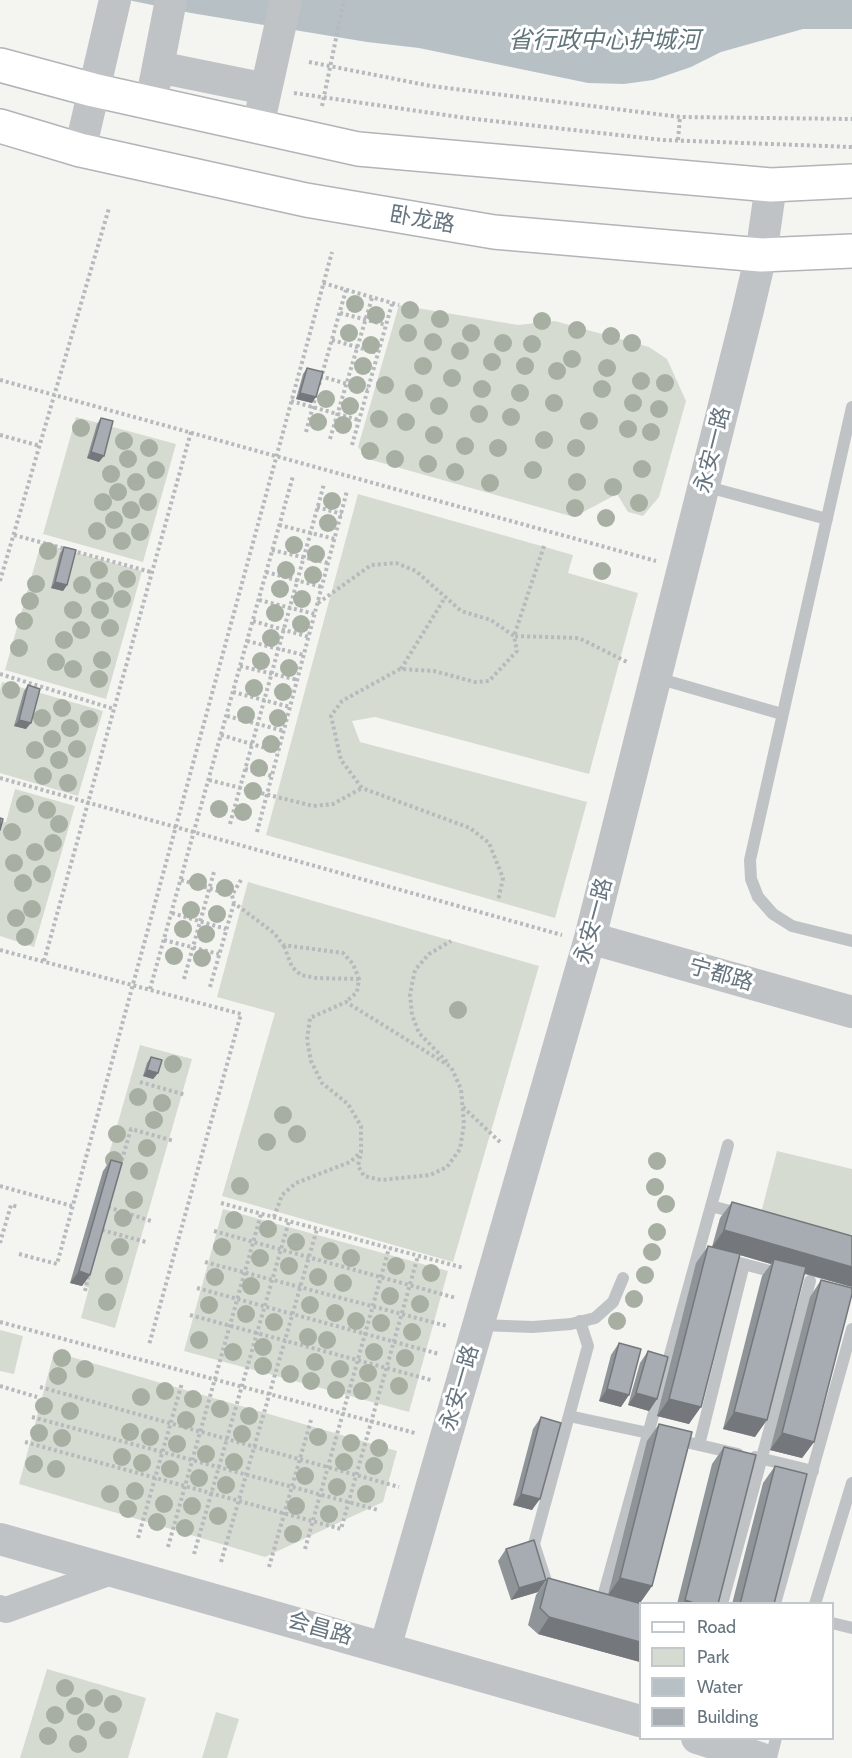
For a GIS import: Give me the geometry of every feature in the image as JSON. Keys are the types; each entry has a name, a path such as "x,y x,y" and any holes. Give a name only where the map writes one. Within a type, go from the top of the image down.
{"main road":[{"path":"0,65 93,90 358,149 771,185 852,181"},
{"name":"卧龙路","path":"0,126 80,150 306,200 494,232 761,255 852,251"}],"street":[{"path":"80,150 115,0"},
{"path":"151,103 171,0"},
{"path":"258,126 286,0"},
{"path":"158,67 266,89"},
{"name":"永安一路","path":"385,1648 478,1325 644,672 704,486 761,255 771,185"},
{"name":"宁都路","path":"576,937 852,1012"},
{"name":"会昌路","path":"0,1539 639,1721"},
{"path":"0,1608 6,1610 114,1571"},
{"path":"703,1740 760,1758"}],"lane":[{"path":"852,407 753,841 751,879 758,897 772,914 792,926 852,941"},
{"path":"704,486 827,519"},
{"path":"644,672 782,714"},
{"path":"601,1604 647,1433 702,1253 711,1206 728,1144"},
{"path":"711,1206 754,1218"},
{"path":"723,1602 761,1459 815,1283 726,1259"},
{"path":"699,1445 744,1264"},
{"path":"478,1325 533,1327 595,1318 614,1302 623,1278"},
{"path":"570,1596 549,1590 534,1544 588,1346 580,1321"},
{"path":"776,1602 852,1329"},
{"path":"569,1416 813,1470"},
{"path":"816,1602 852,1481"},
{"path":"834,1624 852,1628"},
{"path":"771,1758 776,1740"}],"path":[{"path":"322,106 344,0"},
{"path":"309,62 431,86 680,117 852,119"},
{"path":"266,89 466,118 678,141 852,147"},
{"path":"678,141 680,117"},
{"path":"0,581 109,208"},
{"path":"19,1254 57,1264 332,252"},
{"path":"323,283 399,305"},
{"path":"306,432 346,290"},
{"path":"330,439 372,298"},
{"path":"352,445 392,304"},
{"path":"340,313 386,325"},
{"path":"332,340 378,353"},
{"path":"299,370 368,390"},
{"path":"0,380 659,562"},
{"path":"291,401 359,420"},
{"path":"44,961 191,432"},
{"path":"0,435 40,446"},
{"path":"150,990 293,476"},
{"path":"230,824 324,484"},
{"path":"257,832 347,491"},
{"path":"317,507 342,514"},
{"path":"279,525 335,539"},
{"path":"14,535 151,572"},
{"path":"400,669 434,671 475,682 489,681 517,651 514,636 544,546"},
{"path":"272,549 328,563"},
{"path":"318,603 371,565 396,563 416,571 435,586 444,599 461,611 491,620 514,636 579,638 644,672"},
{"path":"266,572 322,587"},
{"path":"444,599 400,669 342,701 331,716 341,760 362,788 462,824 489,843 503,878 498,901"},
{"path":"259,600 315,615"},
{"path":"253,621 309,637"},
{"path":"247,641 304,655"},
{"path":"240,666 298,680"},
{"path":"0,674 114,709"},
{"path":"233,692 290,707"},
{"path":"226,716 284,731"},
{"path":"221,735 279,752"},
{"path":"245,769 272,776"},
{"path":"0,778 576,937"},
{"path":"209,780 314,806 333,804 362,788"},
{"path":"184,979 214,872"},
{"path":"181,880 232,895"},
{"path":"210,987 234,903 232,895 241,880"},
{"path":"234,903 274,933 283,945 292,967 301,975 316,978 359,979"},
{"path":"171,913 226,928"},
{"path":"164,940 219,954"},
{"path":"283,945 343,953 353,964 359,979 357,992 346,1002 310,1017 307,1040 311,1061 322,1083 348,1104 361,1126 361,1152 358,1166 364,1176 381,1180 430,1175 447,1167 460,1149 464,1124 460,1089 451,1067 419,1033 412,1016 410,994 415,970 429,954 450,941"},
{"path":"0,950 241,1014 149,1345"},
{"path":"346,1002 451,1067"},
{"path":"140,1082 186,1095"},
{"path":"462,1106 502,1143"},
{"path":"118,1173 131,1129 174,1141"},
{"path":"274,1217 282,1195 296,1183 350,1162 361,1152"},
{"path":"0,1186 72,1206"},
{"path":"106,1215 112,1196"},
{"path":"221,1203 465,1269"},
{"path":"0,1243 11,1205 19,1207"},
{"path":"108,1207 151,1221"},
{"path":"168,1547 261,1214"},
{"path":"194,1554 289,1221"},
{"path":"99,1240 104,1222"},
{"path":"221,1562 317,1229"},
{"path":"102,1230 146,1242"},
{"path":"214,1231 456,1298"},
{"path":"305,1549 389,1248"},
{"path":"25,1442 341,1529 417,1256"},
{"path":"205,1262 447,1326"},
{"path":"85,1291 90,1271"},
{"path":"197,1288 439,1353"},
{"path":"190,1315 431,1380"},
{"path":"0,1322 415,1433"},
{"path":"138,1538 182,1383"},
{"path":"0,1386 37,1397"},
{"path":"40,1387 399,1486"},
{"path":"32,1417 378,1510"},
{"path":"269,1567 311,1420"}],"green space":[{"path":"399,305 518,325 555,321 649,347 667,359 686,401 659,497 643,516 628,512 617,494 574,517 368,459 358,447"},
{"path":"76,417 176,444 143,562 43,534"},
{"path":"358,494 573,555 568,573 638,593 589,774 375,717 352,721 360,742 587,802 555,918 266,835"},
{"path":"41,543 142,571 106,699 5,670"},
{"path":"2,682 103,711 78,796 0,773 0,690"},
{"path":"15,789 75,806 34,947 0,936 0,821 6,822"},
{"path":"248,882 539,966 453,1262 222,1196 275,1013 217,997"},
{"path":"140,1045 192,1059 115,1328 81,1318 89,1288 84,1286 116,1172 105,1168"},
{"path":"777,1151 852,1169 852,1235 761,1213"},
{"path":"223,1209 448,1271 409,1412 184,1351"},
{"path":"0,1330 23,1336 14,1374 0,1371"},
{"path":"54,1352 397,1451 383,1502 265,1557 19,1484"},
{"path":"47,1669 146,1698 128,1758 20,1758"},
{"path":"216,1712 239,1719 227,1758 202,1758"}],"water":[{"name":"省行政中心护城河","path":"128,0 852,0 852,29 803,29 721,52 691,67 653,80 624,84 588,83 419,48 367,42 191,13"}],"building":[{"path":"307,368 323,372 316,397 300,393"},
{"path":"101,418 113,421 104,456 91,452"},
{"path":"64,547 76,550 67,585 55,582"},
{"path":"28,685 40,689 31,723 19,720"},
{"path":"151,1057 162,1060 158,1073 147,1070"},
{"path":"111,1160 122,1163 90,1275 79,1271"},
{"path":"732,1202 852,1236 852,1267 724,1230"},
{"path":"708,1246 740,1254 701,1407 669,1399"},
{"path":"774,1259 806,1267 767,1420 734,1412"},
{"path":"821,1280 852,1288 852,1294 814,1442 782,1433"},
{"path":"619,1343 641,1349 629,1395 607,1389"},
{"path":"648,1351 668,1357 657,1399 636,1393"},
{"path":"541,1417 561,1423 540,1499 521,1494"},
{"path":"659,1424 692,1432 652,1586 620,1578"},
{"path":"724,1447 756,1455 719,1602 685,1600"},
{"path":"775,1466 807,1474 775,1602 741,1602"},
{"path":"534,1540 546,1580 519,1588 506,1549"},
{"path":"548,1578 639,1603 639,1642 549,1617 540,1608"}]}
